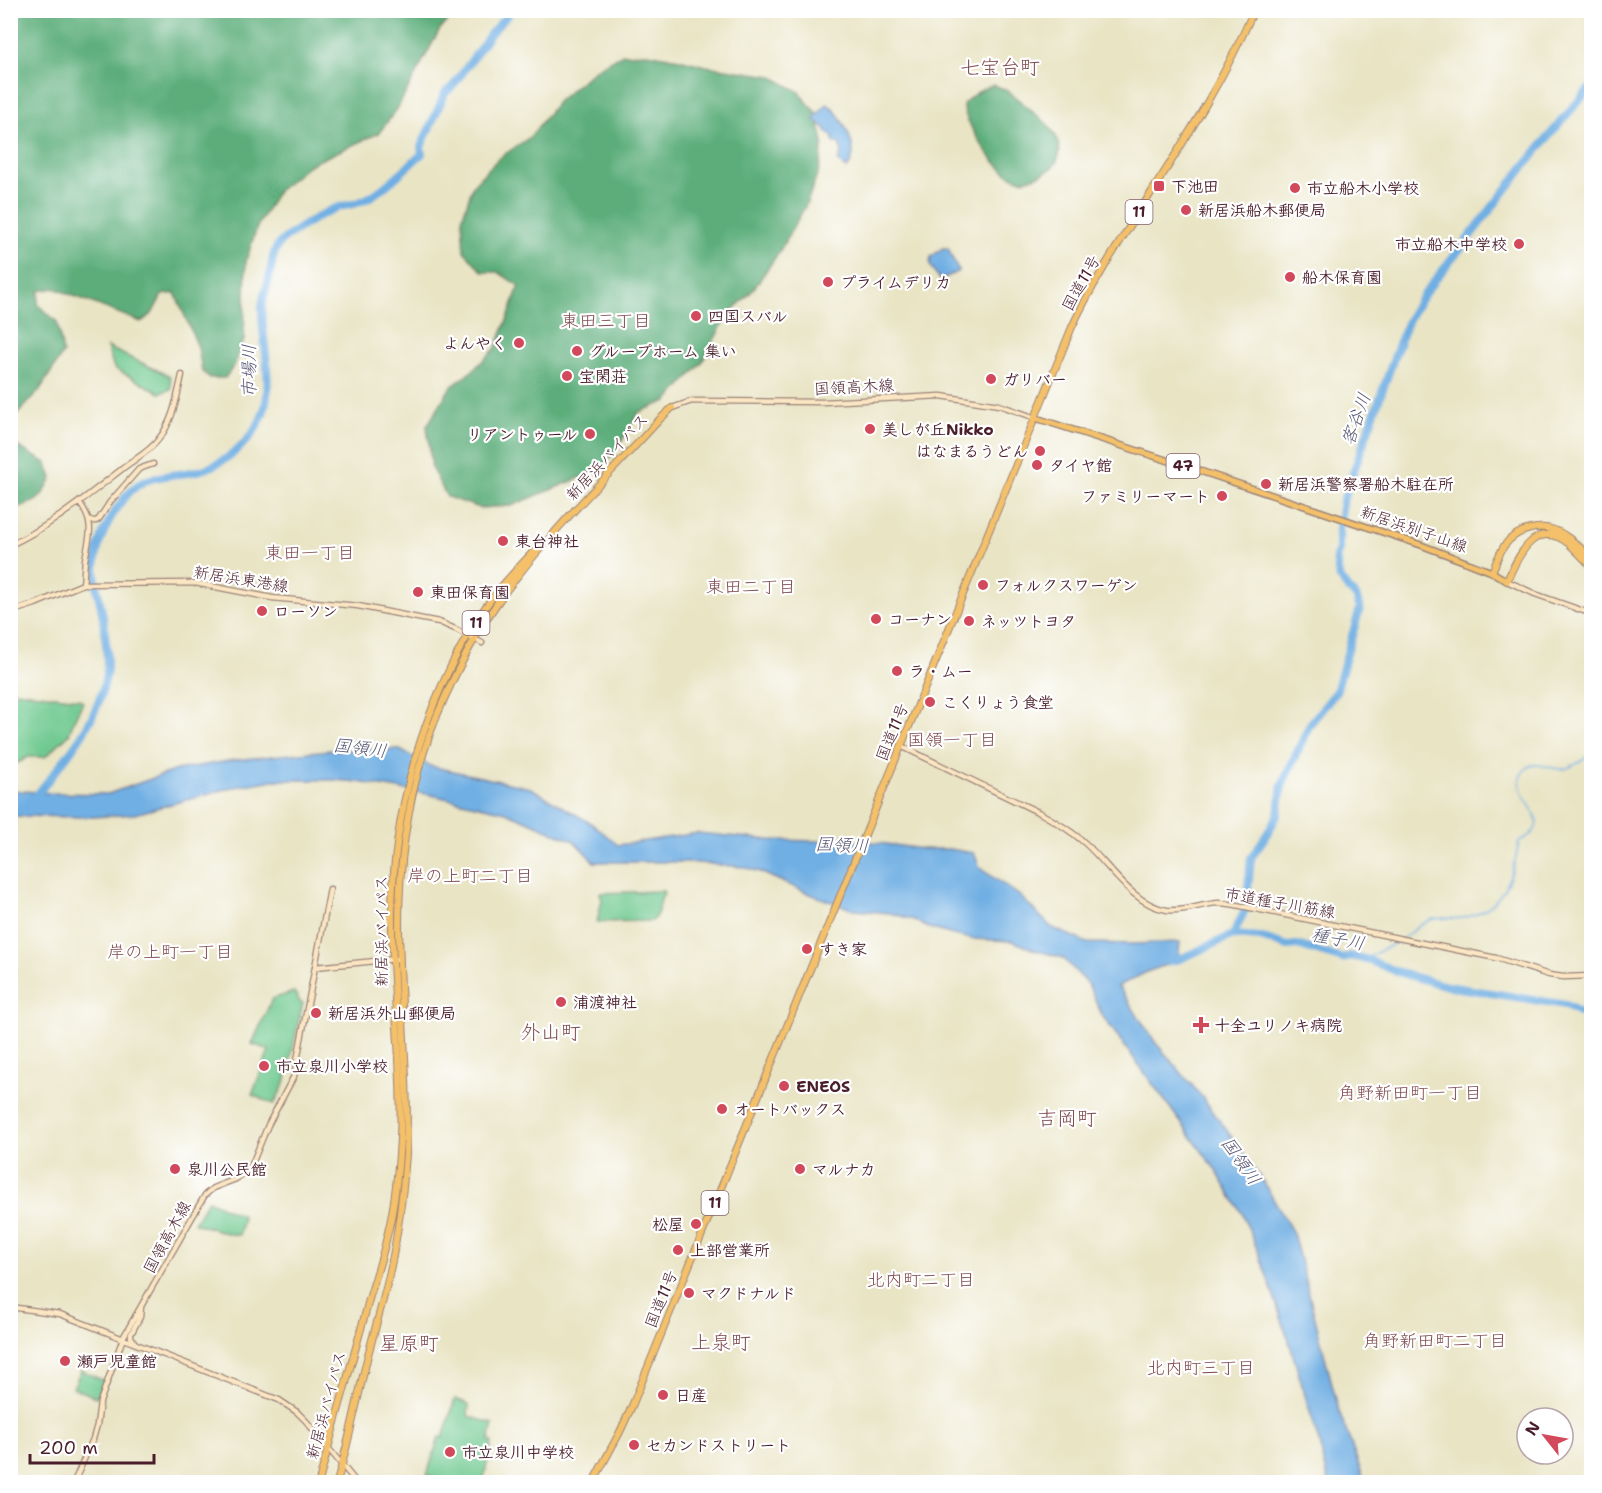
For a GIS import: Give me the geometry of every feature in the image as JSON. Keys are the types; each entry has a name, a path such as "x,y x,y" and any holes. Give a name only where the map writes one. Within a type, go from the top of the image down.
{"highway":[{"name":"国道11号","path":"592,1482 632,1406 865,832 1084,302 1200,114 1230,61 1254,10"},
{"name":"新居浜バイパス","path":"337,1482 389,1274 403,1189 407,1086 392,921 395,869 410,781 440,691 454,661 471,638 480,616 511,574 562,525 672,408"},
{"path":"1492,572 1505,545 1512,538 1531,529 1544,527 1568,538 1592,559"},
{"path":"1507,581 1520,553 1527,544 1542,536 1557,537 1567,543 1592,567"},
{"name":"新居浜バイパス","path":"319,1482 388,1235 396,1186 401,1084 397,959"}],"main road":[{"path":"10,545 49,524 152,446 168,423 182,375"},
{"name":"国領高木線","path":"672,408 692,402 823,402 941,396 999,405 1036,418"},
{"name":"新居浜別子山線","path":"1036,418 1330,514 1492,572 1507,581"},
{"path":"90,521 99,519 110,502 139,469 153,464"},
{"path":"10,612 86,584 85,560 91,533 90,521 79,502"},
{"path":"1507,581 1535,594 1592,614"},
{"name":"新居浜東港線","path":"86,584 195,583 272,598 358,606 439,622 482,644"},
{"name":"市道種子川筋線","path":"901,746 1062,825 1086,844 1142,900 1154,907 1180,910 1218,903 1236,905 1497,958 1550,975 1592,976"},
{"name":"国領高木線","path":"74,1482 93,1439 100,1402 123,1338 205,1195 213,1188 241,1176 252,1164 268,1125 294,1076 330,889"},
{"path":"315,967 397,959"},
{"path":"10,1307 60,1314 279,1400 306,1421 356,1482"},
{"path":"135,1342 131,1334 140,1317 141,1307"}],"green space":[{"path":"10,11 458,11 440,29 397,109 379,133 309,165 277,192 257,227 246,261 244,340 235,364 225,378 210,378 202,371 198,347 175,293 162,295 152,314 141,322 54,288 39,291 38,305 57,322 63,353 39,391 15,417 10,415"},
{"path":"648,53 706,66 771,76 798,91 817,114 823,143 819,170 806,205 779,252 752,291 727,316 701,364 667,401 639,412 615,452 599,470 511,506 480,508 447,497 432,469 427,426 450,388 495,349 519,286 498,272 483,272 464,251 462,219 473,185 498,159 530,137 558,101 597,68 623,54"},
{"path":"993,85 1015,97 1046,123 1056,136 1059,143 1059,157 1056,163 1045,172 1024,180 1011,175 993,159 976,136 963,104 977,93"},
{"path":"107,347 170,376 171,389 160,393 114,368"},
{"path":"10,442 46,463 52,478 40,497 27,505 11,509"},
{"path":"11,692 79,699 83,702 69,734 45,757 28,757 18,763 11,762"},
{"path":"663,891 658,911 652,921 597,922 602,900 600,893"},
{"path":"294,992 303,1003 285,1083 274,1104 252,1095 269,1050 252,1044 272,999"},
{"path":"208,1200 241,1215 243,1218 239,1235 194,1223"},
{"path":"81,1370 104,1381 98,1396 73,1388"},
{"path":"455,1399 469,1404 468,1416 493,1424 489,1441 492,1442 483,1482 437,1482 438,1479 427,1475 439,1437 443,1438"}],"water":[{"path":"827,104 840,118 852,145 852,160 847,169 838,161 842,152 839,143 835,143 833,136 814,119"},
{"path":"943,248 948,248 959,271 940,280 930,265 931,257"},
{"name":"国領川","path":"398,749 430,766 531,788 594,825 618,845 698,833 770,840 872,842 974,853 980,868 1020,896 1051,927 1087,943 1180,942 1178,961 1149,971 1118,986 1155,1042 1203,1098 1233,1139 1266,1186 1293,1233 1339,1411 1365,1482 1329,1482 1288,1338 1260,1256 1243,1215 1215,1169 1102,1015 1088,984 1063,958 1012,941 972,939 926,927 914,920 890,913 854,910 743,867 686,862 594,862 574,841 506,812 427,794 358,782 273,780 230,788 135,814 94,817 11,816 10,790 108,794 176,770 234,760 329,750"}],"waterway":[{"name":"市場川","path":"33,800 77,742 95,712 101,695 106,676 107,654 95,565 100,542 112,516 123,499 137,485 158,477 198,471 212,466 231,455 247,440 258,425 267,394 268,377 262,305 277,247 289,235 323,214 336,208 361,202 377,193 422,154 421,147 445,93 453,86 491,33 512,10"},
{"name":"客谷川","path":"1233,935 1246,908 1251,858 1278,814 1282,785 1310,724 1336,692 1360,608 1356,596 1339,576 1336,557 1339,550 1343,501 1404,330 1432,283 1592,86"},
{"path":"1403,938 1430,920 1463,918 1476,914 1496,900 1509,879 1519,842 1533,832 1537,824 1522,792 1521,776 1531,766 1567,768 1592,754"},
{"name":"種子川","path":"1169,961 1180,959 1233,935 1260,937 1343,959 1350,956 1365,959 1404,974 1447,986 1566,1005 1592,1019"},
{"path":"1365,959 1399,941"}],"place":[{"name":"下池田","path":"1159,186"},
{"name":"市立船木小学校","path":"1295,188"},
{"name":"新居浜船木郵便局","path":"1186,210"},
{"name":"市立船木中学校","path":"1519,244"},
{"name":"船木保育園","path":"1290,277"},
{"name":"プライムデリカ","path":"828,282"},
{"name":"四国スバル","path":"696,316"},
{"name":"よんやく","path":"519,343"},
{"name":"グループホーム 集い","path":"577,351"},
{"name":"宝閑荘","path":"567,376"},
{"name":"ガリバー","path":"991,379"},
{"name":"美しが丘Nikko","path":"870,429"},
{"name":"リアントゥール","path":"590,434"},
{"name":"はなまるうどん","path":"1040,451"},
{"name":"タイヤ館","path":"1037,465"},
{"name":"新居浜警察署船木駐在所","path":"1266,484"},
{"name":"ファミリーマート","path":"1222,496"},
{"name":"東台神社","path":"503,541"},
{"name":"フォルクスワーゲン","path":"983,585"},
{"name":"東田保育園","path":"418,592"},
{"name":"ローソン","path":"262,611"},
{"name":"コーナン","path":"876,619"},
{"name":"ネッツトヨタ","path":"969,621"},
{"name":"ラ・ムー","path":"897,671"},
{"name":"こくりょう食堂","path":"930,702"},
{"name":"すき家","path":"807,949"},
{"name":"浦渡神社","path":"561,1002"},
{"name":"新居浜外山郵便局","path":"316,1013"},
{"name":"十全ユリノキ病院","path":"1201,1025"},
{"name":"市立泉川小学校","path":"264,1066"},
{"name":"ENEOS","path":"784,1086"},
{"name":"オートバックス","path":"722,1109"},
{"name":"泉川公民館","path":"175,1169"},
{"name":"マルナカ","path":"800,1169"},
{"name":"松屋","path":"696,1224"},
{"name":"上部営業所","path":"678,1250"},
{"name":"マクドナルド","path":"689,1293"},
{"name":"瀬戸児童館","path":"65,1361"},
{"name":"日産","path":"663,1395"},
{"name":"セカンドストリート","path":"634,1445"},
{"name":"市立泉川中学校","path":"450,1452"}],"district":[{"name":"七宝台町","path":"1000,67"},
{"name":"東田三丁目","path":"606,321"},
{"name":"東田一丁目","path":"310,553"},
{"name":"東田二丁目","path":"751,587"},
{"name":"国領一丁目","path":"952,740"},
{"name":"岸の上町二丁目","path":"470,876"},
{"name":"岸の上町一丁目","path":"170,952"},
{"name":"外山町","path":"551,1032"},
{"name":"角野新田町一丁目","path":"1410,1093"},
{"name":"吉岡町","path":"1067,1118"},
{"name":"北内町二丁目","path":"921,1280"},
{"name":"角野新田町二丁目","path":"1435,1341"},
{"name":"上泉町","path":"721,1342"},
{"name":"星原町","path":"409,1343"},
{"name":"北内町三丁目","path":"1201,1368"}]}
